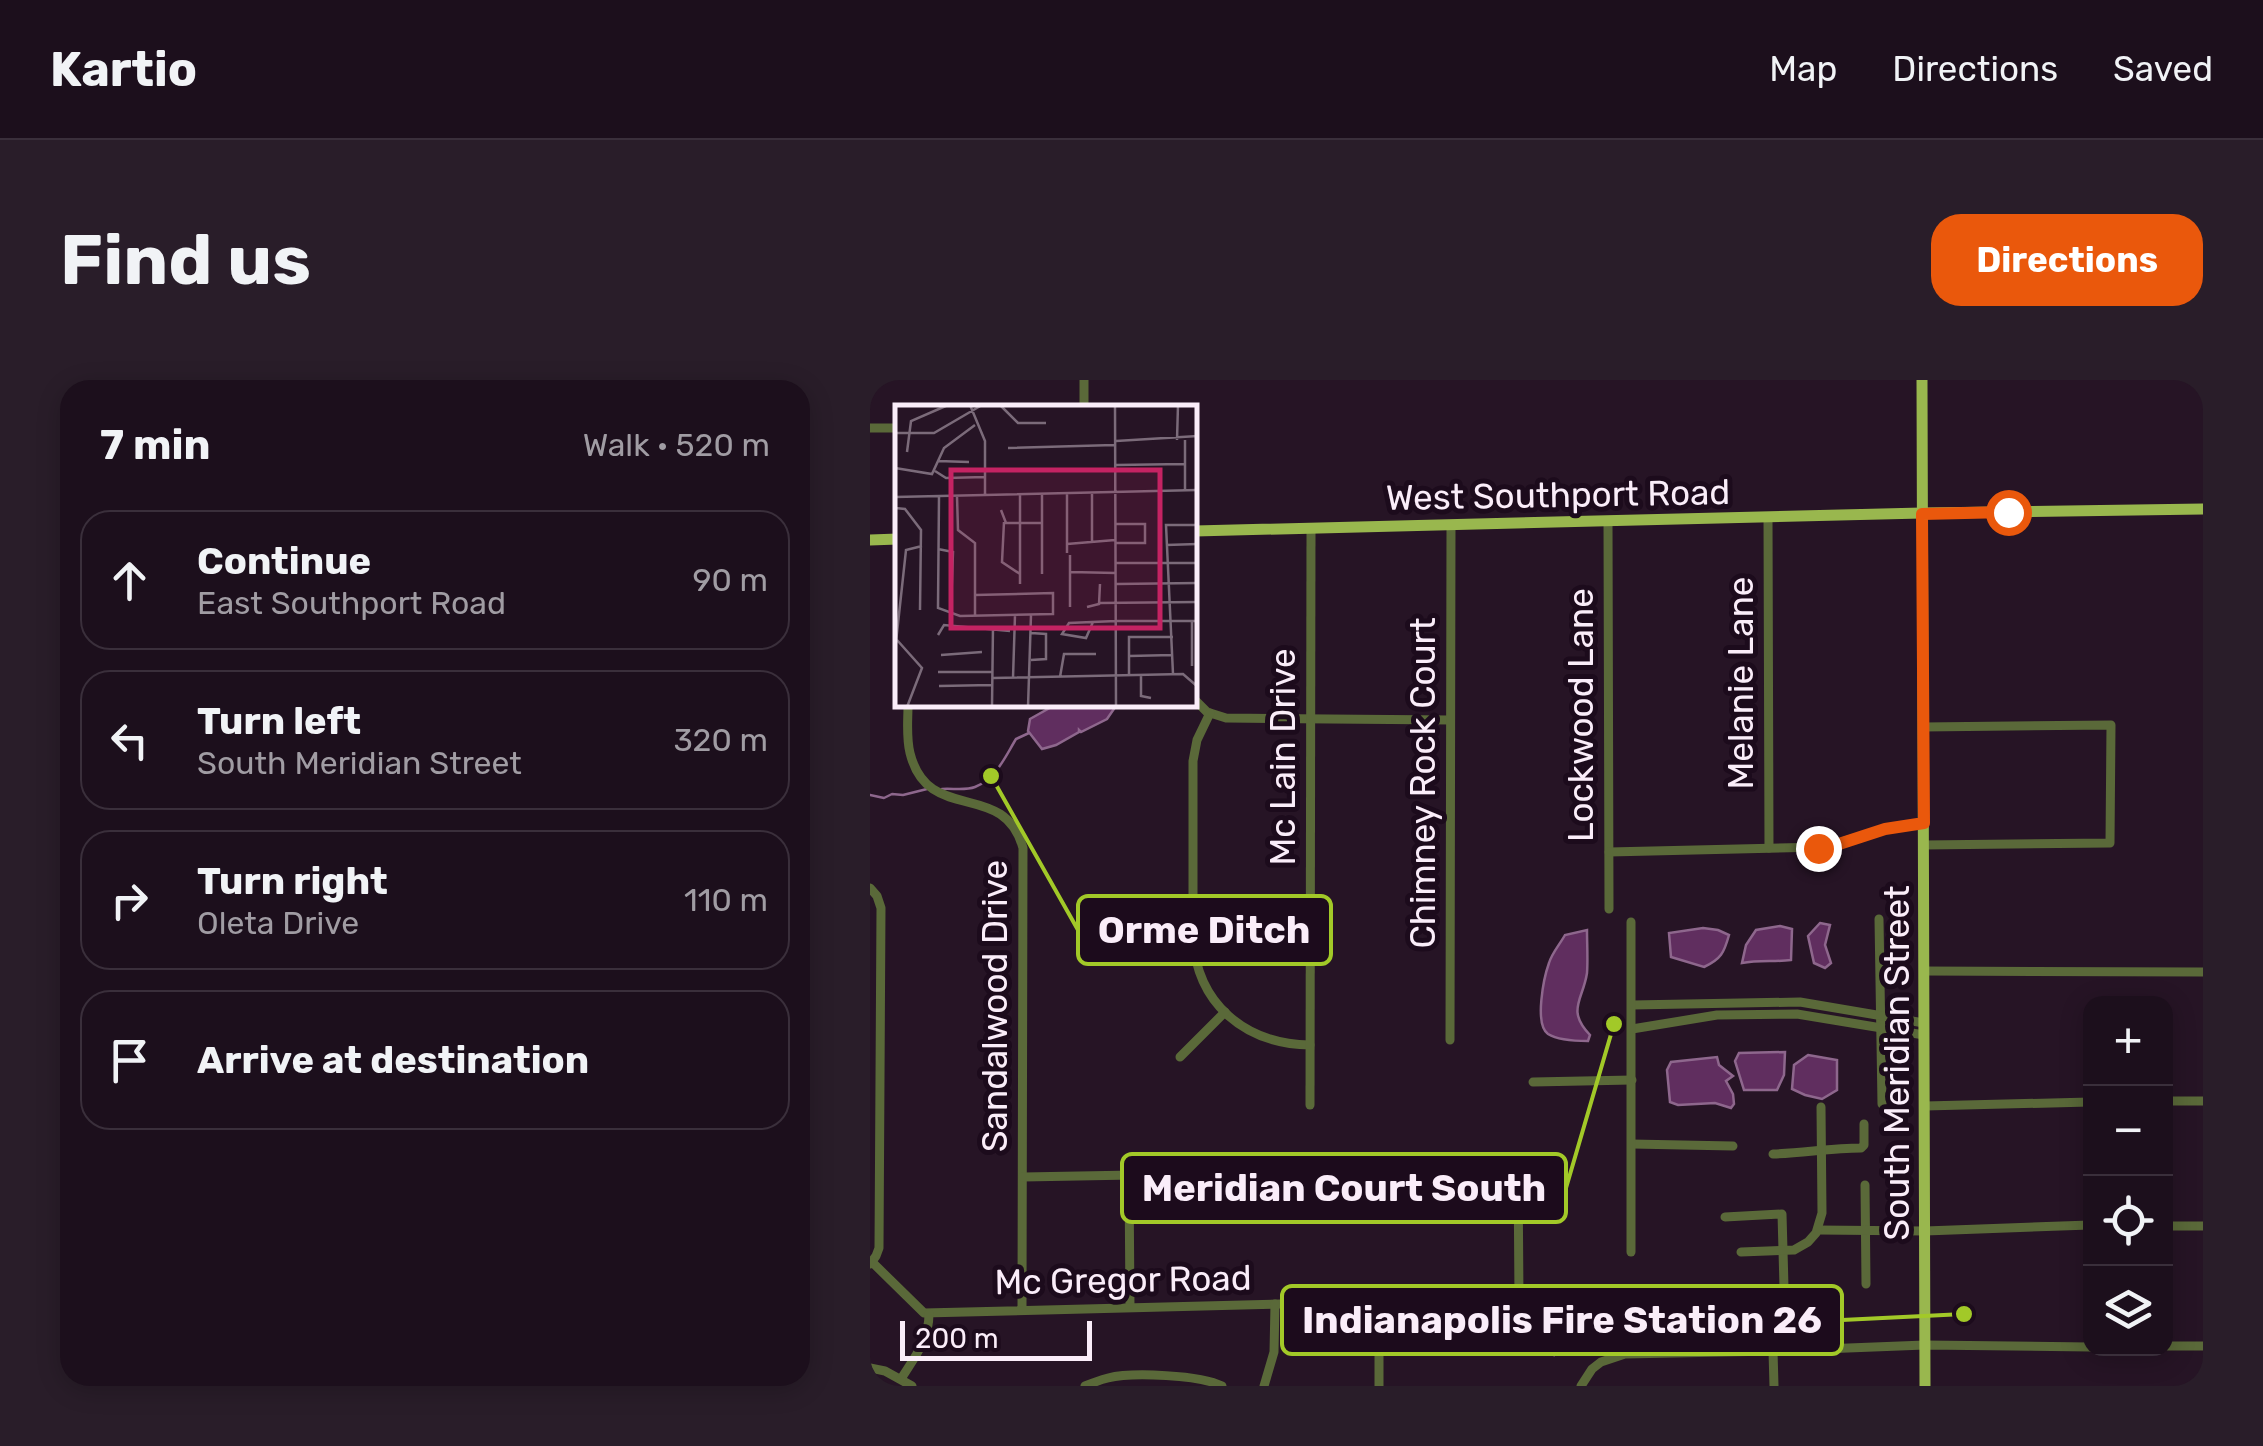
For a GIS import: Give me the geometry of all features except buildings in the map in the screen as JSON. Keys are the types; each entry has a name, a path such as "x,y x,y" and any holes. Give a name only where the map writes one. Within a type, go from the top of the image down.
{"main road":[{"name":"South Meridian Street","path":"1922,380 1925,1386"},
{"name":"West Southport Road","path":"1198,532 2203,510"},
{"path":"870,540 895,539"}],"street":[{"name":"Melanie Lane","path":"1768,517 1769,848"},
{"name":"Lockwood Lane","path":"1608,521 1609,910"},
{"name":"Chimney Rock Court","path":"1450,1040 1451,525"},
{"name":"Mc Lain Drive","path":"1310,1105 1311,528"},
{"path":"1198,703 1210,713 1226,718 1450,720"},
{"name":"Sandalwood Drive","path":"908,708 909,747 921,776 946,797 998,811 1012,824 1022,846 1022,1310"},
{"path":"1210,713 1198,737 1193,760 1196,961 1213,999 1256,1035 1276,1042 1310,1045"},
{"path":"1923,727 2111,725 2110,843 1924,845"},
{"path":"1608,852 1834,846 1885,829 1924,823"},
{"path":"870,888 878,896 880,908 878,1250 871,1263 924,1314 929,1314 925,1341 901,1379"},
{"path":"1879,919 1882,1104"},
{"path":"1631,922 1631,1252"},
{"path":"1924,971 2203,972"},
{"path":"1632,1005 1800,1002 1881,1016 1924,1029"},
{"path":"1180,1057 1225,1012"},
{"path":"1632,1029 1717,1015 1797,1014 1881,1028 1924,1029"},
{"path":"1533,1082 1632,1080"},
{"path":"2173,1101 2203,1101"},
{"path":"1925,1106 2083,1102"},
{"path":"1741,1252 1783,1251 1803,1246 1818,1230 1822,1213 1821,1107"},
{"path":"1773,1154 1863,1147 1864,1124"},
{"path":"1632,1144 1732,1146"},
{"name":"Mc Gregor Road","path":"929,1314 1518,1298 1518,1168 1129,1175"},
{"path":"1023,1177 1129,1175 1130,1307"},
{"path":"1865,1185 1866,1284"},
{"path":"1725,1216 1782,1214 1784,1287"},
{"path":"1818,1230 1925,1232 2083,1226"},
{"path":"2173,1226 2203,1226"},
{"path":"1379,1302 1379,1386"},
{"path":"1264,1386 1274,1352 1275,1304"},
{"path":"1582,1386 1596,1366 1616,1356 1925,1344 2083,1347"},
{"path":"2173,1346 2203,1346"},
{"path":"1774,1351 1774,1386"},
{"path":"870,1368 885,1371 912,1386"},
{"path":"1085,1386 1107,1378 1136,1381 1193,1377 1222,1386"}],"shaded area":[{"path":"1050,708 1115,708 1107,719 1042,749 1028,731 1030,719"},
{"path":"1820,923 1830,925 1825,945 1831,963 1825,968 1814,963 1808,936"},
{"path":"1780,926 1792,929 1791,960 1742,963 1746,945 1756,930"},
{"path":"1703,928 1729,935 1718,958 1704,967 1671,957 1669,933"},
{"path":"1587,930 1587,973 1577,1012 1590,1035 1588,1041 1557,1038 1548,1034 1542,1021 1541,1000 1547,970 1565,935"},
{"path":"1785,1052 1784,1075 1777,1090 1744,1090 1735,1061 1739,1053"},
{"path":"1808,1055 1837,1060 1837,1090 1822,1099 1792,1089 1794,1065"},
{"path":"1717,1057 1719,1065 1733,1076 1726,1081 1733,1094 1731,1108 1715,1103 1670,1102 1667,1070 1671,1062"},
{"path":"1583,1318 1554,1355 1544,1348 1540,1327 1543,1321"}],"waterway":[{"path":"942,789 967,789 989,779 1016,739 1029,733"},
{"path":"870,795 884,798 927,789"}],"place":[{"name":"Orme Ditch","path":"991,776"},
{"name":"Meridian Court South","path":"1614,1024"},
{"name":"Indianapolis Fire Station 26","path":"1964,1314"}],"route":[{"path":"1818,848 1885,829 1924,823 1922,514 2008,512"}]}
